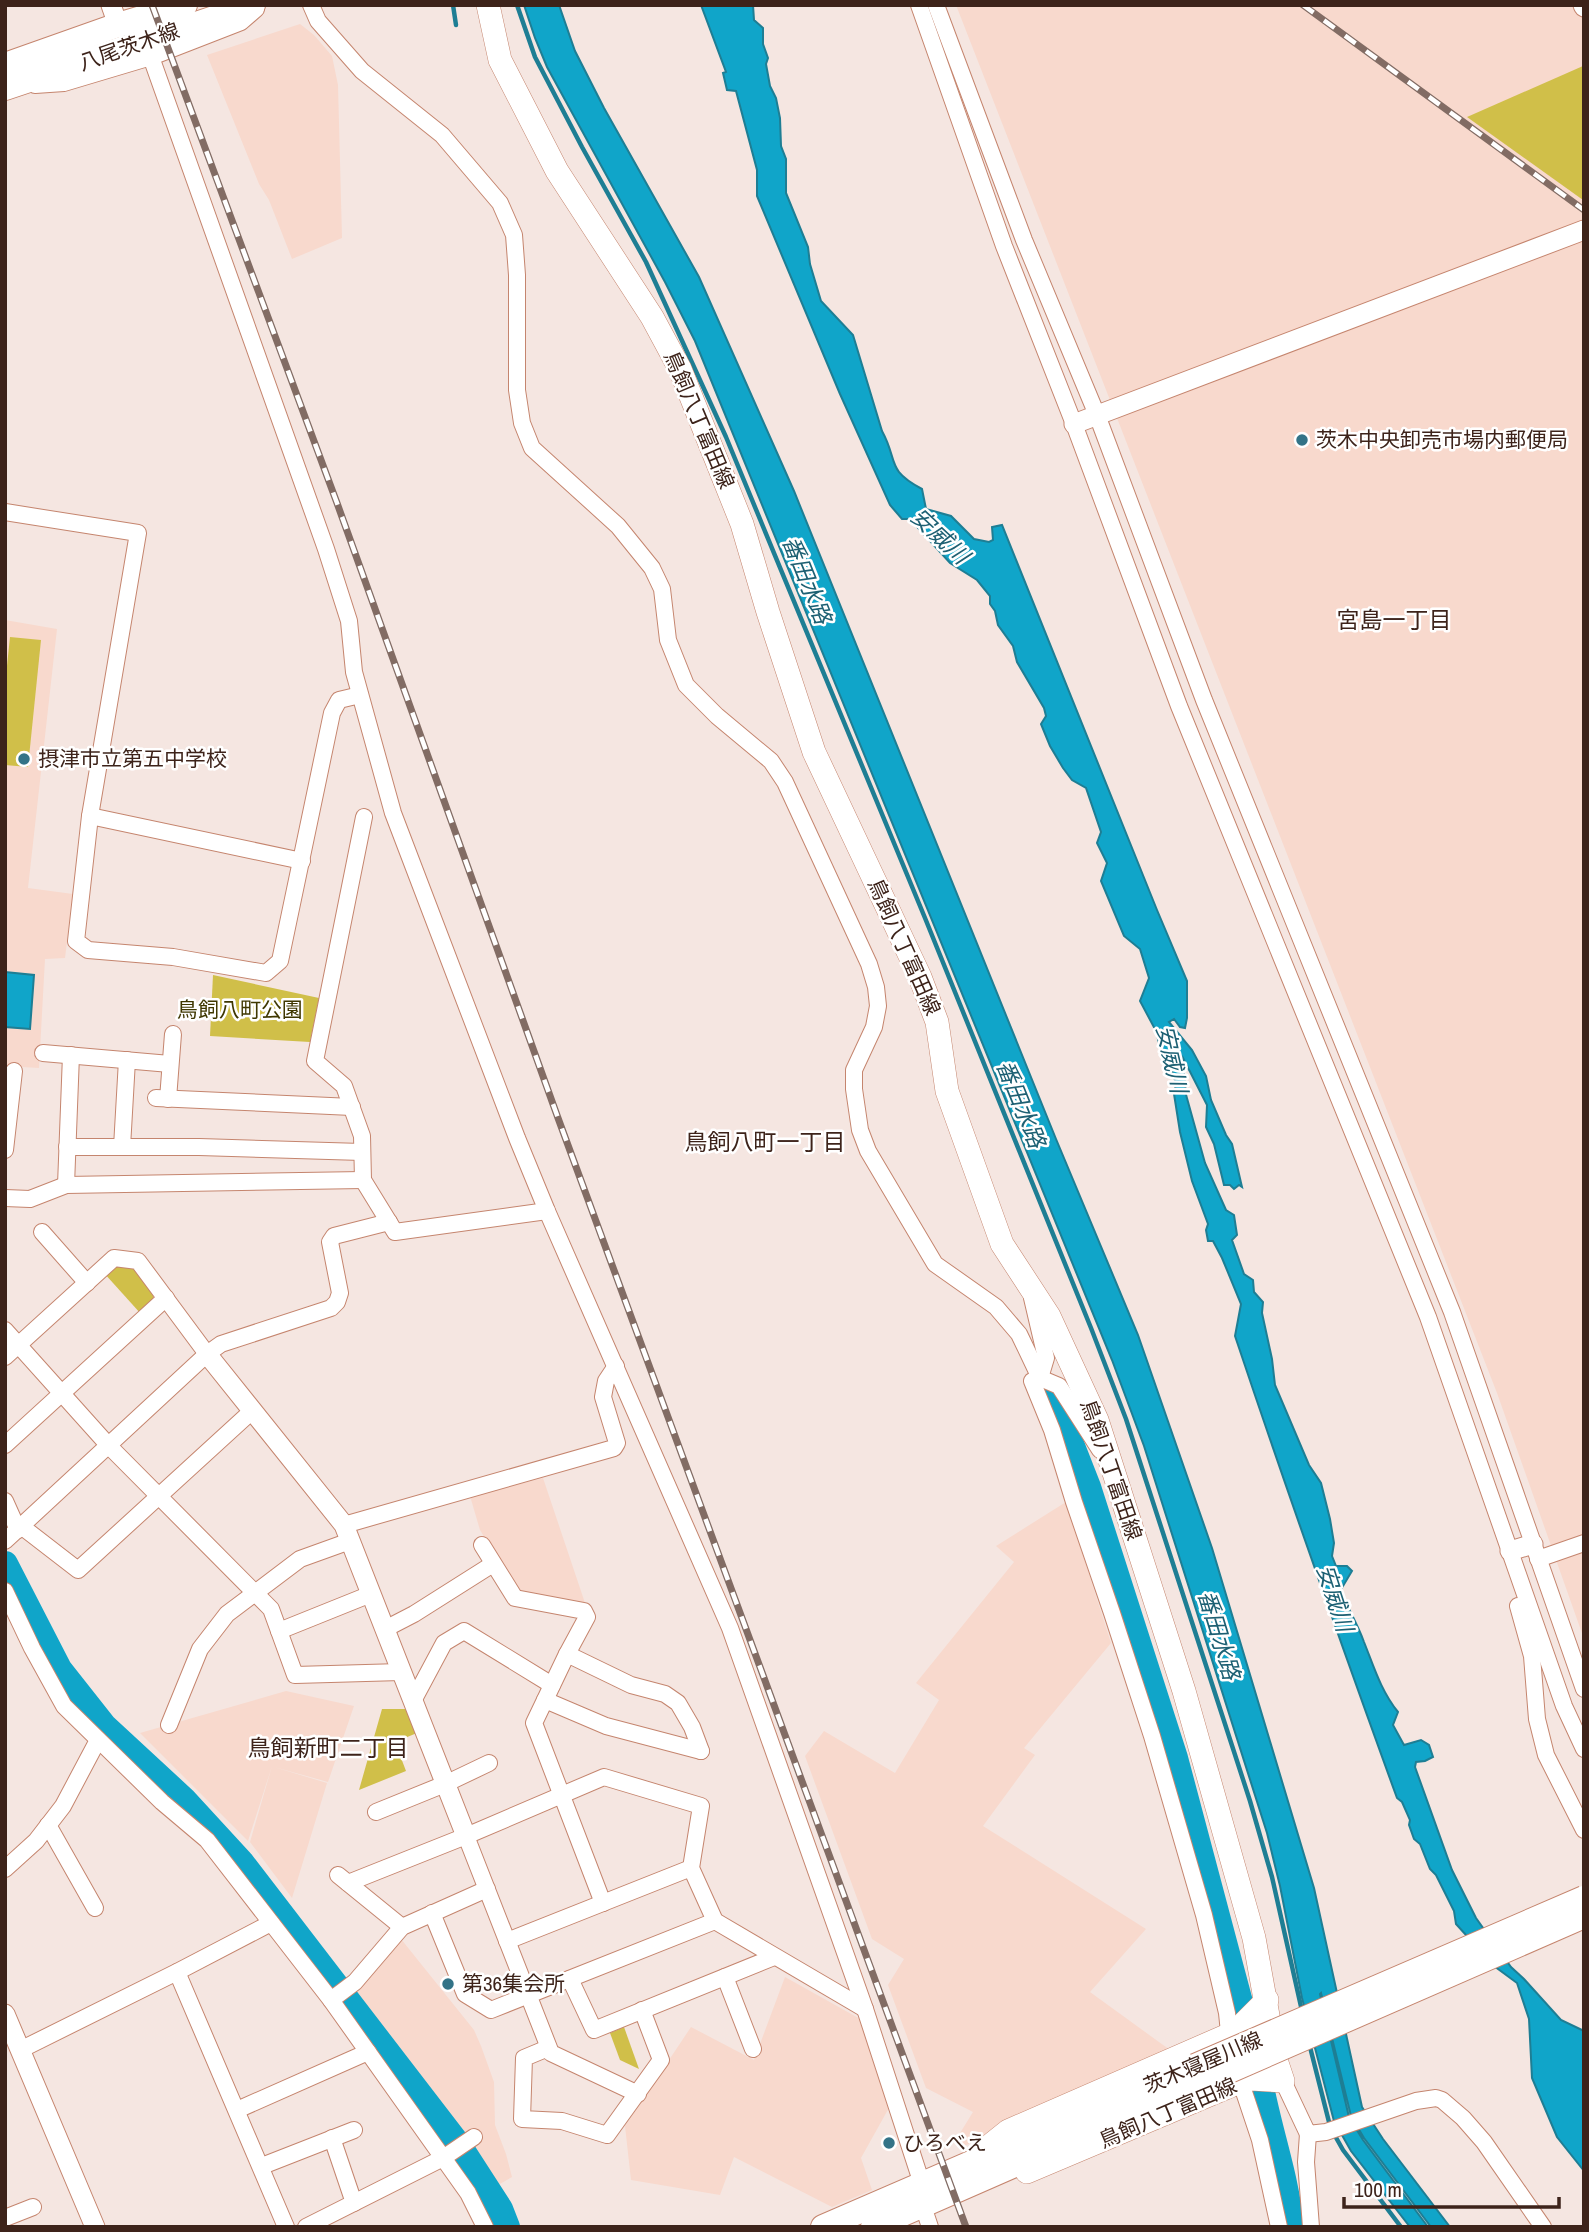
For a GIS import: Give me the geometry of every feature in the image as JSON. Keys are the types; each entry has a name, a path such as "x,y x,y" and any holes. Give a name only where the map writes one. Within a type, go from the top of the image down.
{"main road":[{"name":"八尾茨木線","path":"6,80 115,15 185,5"},
{"name":"八尾茨木線","path":"6,80 253,5"},
{"name":"鳥飼八丁富田線","path":"488,5 500,60 557,171 652,317 680,369 742,524 814,752 920,977 937,1022 947,1091 1002,1244 1049,1316 1097,1420 1184,1692 1254,1938 1263,2003 1280,2081 1245,2080 1203,2072 1009,2131 972,2173"},
{"name":"茨木寝屋川線","path":"873,2227 925,2206 972,2173 1203,2072 1584,1898"},
{"name":"茨木寝屋川線","path":"1203,2072 1584,1916"},
{"name":"鳥飼八丁富田線","path":"1203,2072 1232,2034 1263,2003"},
{"name":"茨木寝屋川線","path":"822,2227 925,2206"}],"street":[{"path":"6,80 64,83 151,57 241,22 261,5"},
{"path":"311,5 317,21 362,71 442,135 500,203 514,235 517,275 517,390 522,423 533,448 618,526 652,568 662,589 668,640 686,685 717,716 771,761 785,782 864,952 876,987 878,1006 874,1027 854,1070 860,1130 868,1151 935,1264 996,1307 1019,1334 1040,1378 1059,1386 1112,1468"},
{"path":"919,5 1003,246 1074,424 1179,706 1428,1317 1564,1706 1584,1749"},
{"path":"936,5 1024,240 1097,415 1209,713 1452,1312 1584,1689"},
{"path":"151,57 326,549 349,621 354,672 393,813 547,1211 730,1629 864,2009 925,2206"},
{"path":"1074,424 1584,230"},
{"path":"5,512 138,533 90,816 76,941 88,950 173,957 266,972 280,961 332,713 339,700 360,695"},
{"path":"90,816 302,861"},
{"path":"364,817 315,1061 344,1086 362,1136 363,1180 395,1232 547,1211"},
{"path":"173,1034 162,1099 352,1107"},
{"path":"43,1053 170,1064"},
{"path":"65,1185 71,1055"},
{"path":"122,1147 127,1060"},
{"path":"6,1140 14,1071"},
{"path":"67,1147 362,1152"},
{"path":"5,1198 30,1199 65,1185 363,1180"},
{"path":"14,1532 221,1344 331,1308 340,1293 330,1242 334,1236 389,1222"},
{"path":"43,1232 87,1283"},
{"path":"5,1357 114,1258 138,1261 347,1533 551,2053 638,2094"},
{"path":"1028,1285 1046,1358 1040,1378"},
{"path":"5,1445 166,1298"},
{"path":"5,1330 108,1446 271,1609 295,1675 401,1672"},
{"path":"169,1725 200,1649 228,1614 300,1559 347,1533 614,1448 617,1443 603,1397 606,1381 616,1366"},
{"path":"1040,1378 1032,1381 1052,1430 1152,1736 1204,1915 1279,2227"},
{"path":"5,1502 14,1532 78,1570 253,1410"},
{"path":"1510,1552 1536,1551 1584,1543"},
{"path":"482,1545 515,1598 584,1611 587,1618 534,1723 603,1903"},
{"path":"385,1629 414,1614 493,1564"},
{"path":"5,1591 64,1706 160,1800 207,1840 368,2052 459,2147 468,2193 485,2227"},
{"path":"1523,1592 1518,1605 1532,1656 1537,1719 1546,1755 1584,1830"},
{"path":"279,1632 371,1594"},
{"path":"413,1701 444,1643 464,1631 549,1692 606,1726 701,1751 692,1727 678,1703 665,1694 631,1685 567,1654"},
{"path":"5,1869 36,1841 63,1806 98,1740"},
{"path":"376,1812 489,1763"},
{"path":"402,1927 343,1879 466,1836 604,1777 701,1806 691,1868 715,1921 864,2009"},
{"path":"48,1825 95,1908"},
{"path":"507,1941 691,1868"},
{"path":"331,2000 355,1982 402,1927 486,1889"},
{"path":"432,1913 466,1994 491,2010 715,1921"},
{"path":"20,2050 271,1923"},
{"path":"570,1979 594,2030 774,1957"},
{"path":"177,1972 286,2227"},
{"path":"725,1977 753,2049"},
{"path":"548,2048 524,2058 522,2119 562,2121 607,2135 661,2060 642,2010"},
{"path":"5,2014 95,2227"},
{"path":"237,2110 368,2052"},
{"path":"1280,2081 1308,2134 1306,2162 1311,2227"},
{"path":"1308,2134 1326,2132 1416,2101 1436,2098 1463,2119 1484,2142 1543,2227"},
{"path":"261,2166 354,2130"},
{"path":"332,2138 354,2203"},
{"path":"306,2227 459,2147"},
{"path":"5,2218 33,2207"}],"shaded area":[{"path":"956,5 1584,5 1584,1639 1497,1393"},
{"path":"300,24 314,35 332,56 338,85 342,238 292,259 207,55"},
{"name":"摂津市立第五中学校","path":"5,620 57,629 28,888 73,894 65,958 45,959 39,1068 5,1066"},
{"path":"543,1478 586,1606 518,1594 480,1530 470,1496"},
{"path":"1066,1502 1111,1643 1024,1748 1035,1755 983,1826 1146,1929 1090,1992 1170,2050 962,2147 957,2138 973,2112 926,2088 888,1985 904,1959 872,1939 805,1756 824,1731 895,1773 939,1700 916,1683 1014,1562 996,1546"},
{"path":"286,1691 354,1706 328,1782 274,1767 327,1783 292,1898 250,1842 272,1766 248,1841 140,1733"},
{"path":"401,1939 474,2030 481,2046 494,2082 495,2125 512,2177 498,2185 355,1991"},
{"path":"785,1977 862,2020 890,2106 861,2158 872,2190 832,2207 734,2157 720,2195 631,2180 625,2126 691,2027 754,2060"}],"green space":[{"path":"1583,66 1584,199 1583,200 1467,117"},
{"path":"10,637 41,640 28,767 5,765 5,685"},
{"name":"鳥飼八町公園","path":"213,975 319,998 310,1042 210,1036"},
{"path":"111,1265 132,1266 153,1294 153,1303 141,1314 104,1273"},
{"path":"382,1709 407,1709 417,1733 395,1742 406,1771 359,1790"},
{"path":"624,2027 639,2069 620,2060 610,2033"}],"water":[{"name":"番田水路","path":"524,5 559,5 575,51 604,108 699,277 794,491 1138,1335 1212,1548 1314,1888 1362,2107 1450,2227 1431,2227 1364,2138 1351,2116 1321,1993 1349,2117 1363,2140 1428,2227 1410,2227 1351,2151 1334,2121 1302,1998 1267,1833 1144,1446 1112,1360 695,341 547,67"},
{"name":"安威川","path":"701,5 753,5 754,20 763,28 763,44 768,58 766,64 770,86 776,98 781,146 786,159 786,193 808,247 821,301 853,335 894,464 903,476 922,489 926,509 951,516 974,539 989,542 993,540 992,527 1002,525 1187,981 1185,1028 1180,1027 1174,1019 1169,1022 1192,1050 1206,1076 1211,1100 1232,1144 1242,1187 1239,1185 1234,1189 1230,1185 1224,1185 1214,1144 1206,1127 1207,1105 1183,1058 1185,1091 1205,1163 1226,1210 1234,1215 1237,1235 1232,1240 1244,1274 1253,1280 1254,1292 1263,1302 1262,1313 1275,1385 1309,1465 1321,1483 1334,1543 1332,1556 1336,1566 1347,1566 1352,1571 1340,1591 1359,1629 1382,1687 1398,1712 1393,1725 1404,1745 1421,1740 1429,1745 1433,1757 1416,1762 1415,1767 1452,1870 1476,1918 1511,1967 1561,2020 1584,2031 1584,2171 1557,2137 1532,2078 1529,2019 1517,1983 1494,1966 1456,1924 1454,1911 1436,1875 1430,1869 1420,1844 1414,1839 1410,1820 1402,1802 1397,1798 1376,1740 1235,1336 1241,1304 1222,1258 1213,1241 1208,1241 1208,1224 1192,1181 1180,1132 1174,1094 1176,1084 1156,1031 1140,1001 1149,978 1140,949 1124,936 1101,881 1107,863 1097,843 1101,832 1086,788 1072,780 1050,746 1041,724 1046,716 1044,708 1017,662 1013,646 998,625 995,611 990,604 990,596 977,580 950,563 910,519 902,519 890,505 757,196 757,170 736,91 727,90 723,73 726,72"},
{"path":"5,972 34,975 30,1029 5,1027"}],"waterway":[{"path":"453,5 456,25"},
{"name":"番田水路","path":"517,5 535,57 646,262 726,437 1091,1328 1126,1419 1250,1801 1272,1877 1302,2011"},
{"path":"1050,1390 1088,1487 1175,1758 1258,2070 1285,2187 1291,2227"},
{"path":"5,1564 59,1669 104,1726 184,1800 241,1862 460,2147 500,2209 507,2227"},
{"path":"1309,2043 1330,2126"},
{"path":"1334,2134 1401,2227"}],"railway":[{"path":"152,5 337,503 558,1118 966,2227"},
{"path":"1303,5 1584,210"}],"place":[{"name":"茨木中央卸売市場内郵便局","path":"1302,440"},
{"name":"摂津市立第五中学校","path":"24,759"},
{"name":"第36集会所","path":"448,1984"},
{"name":"ひろべえ","path":"889,2143"}],"district":[{"name":"宮島一丁目","path":"1394,620"},
{"name":"鳥飼八町一丁目","path":"765,1142"},
{"name":"鳥飼新町二丁目","path":"328,1748"}]}
